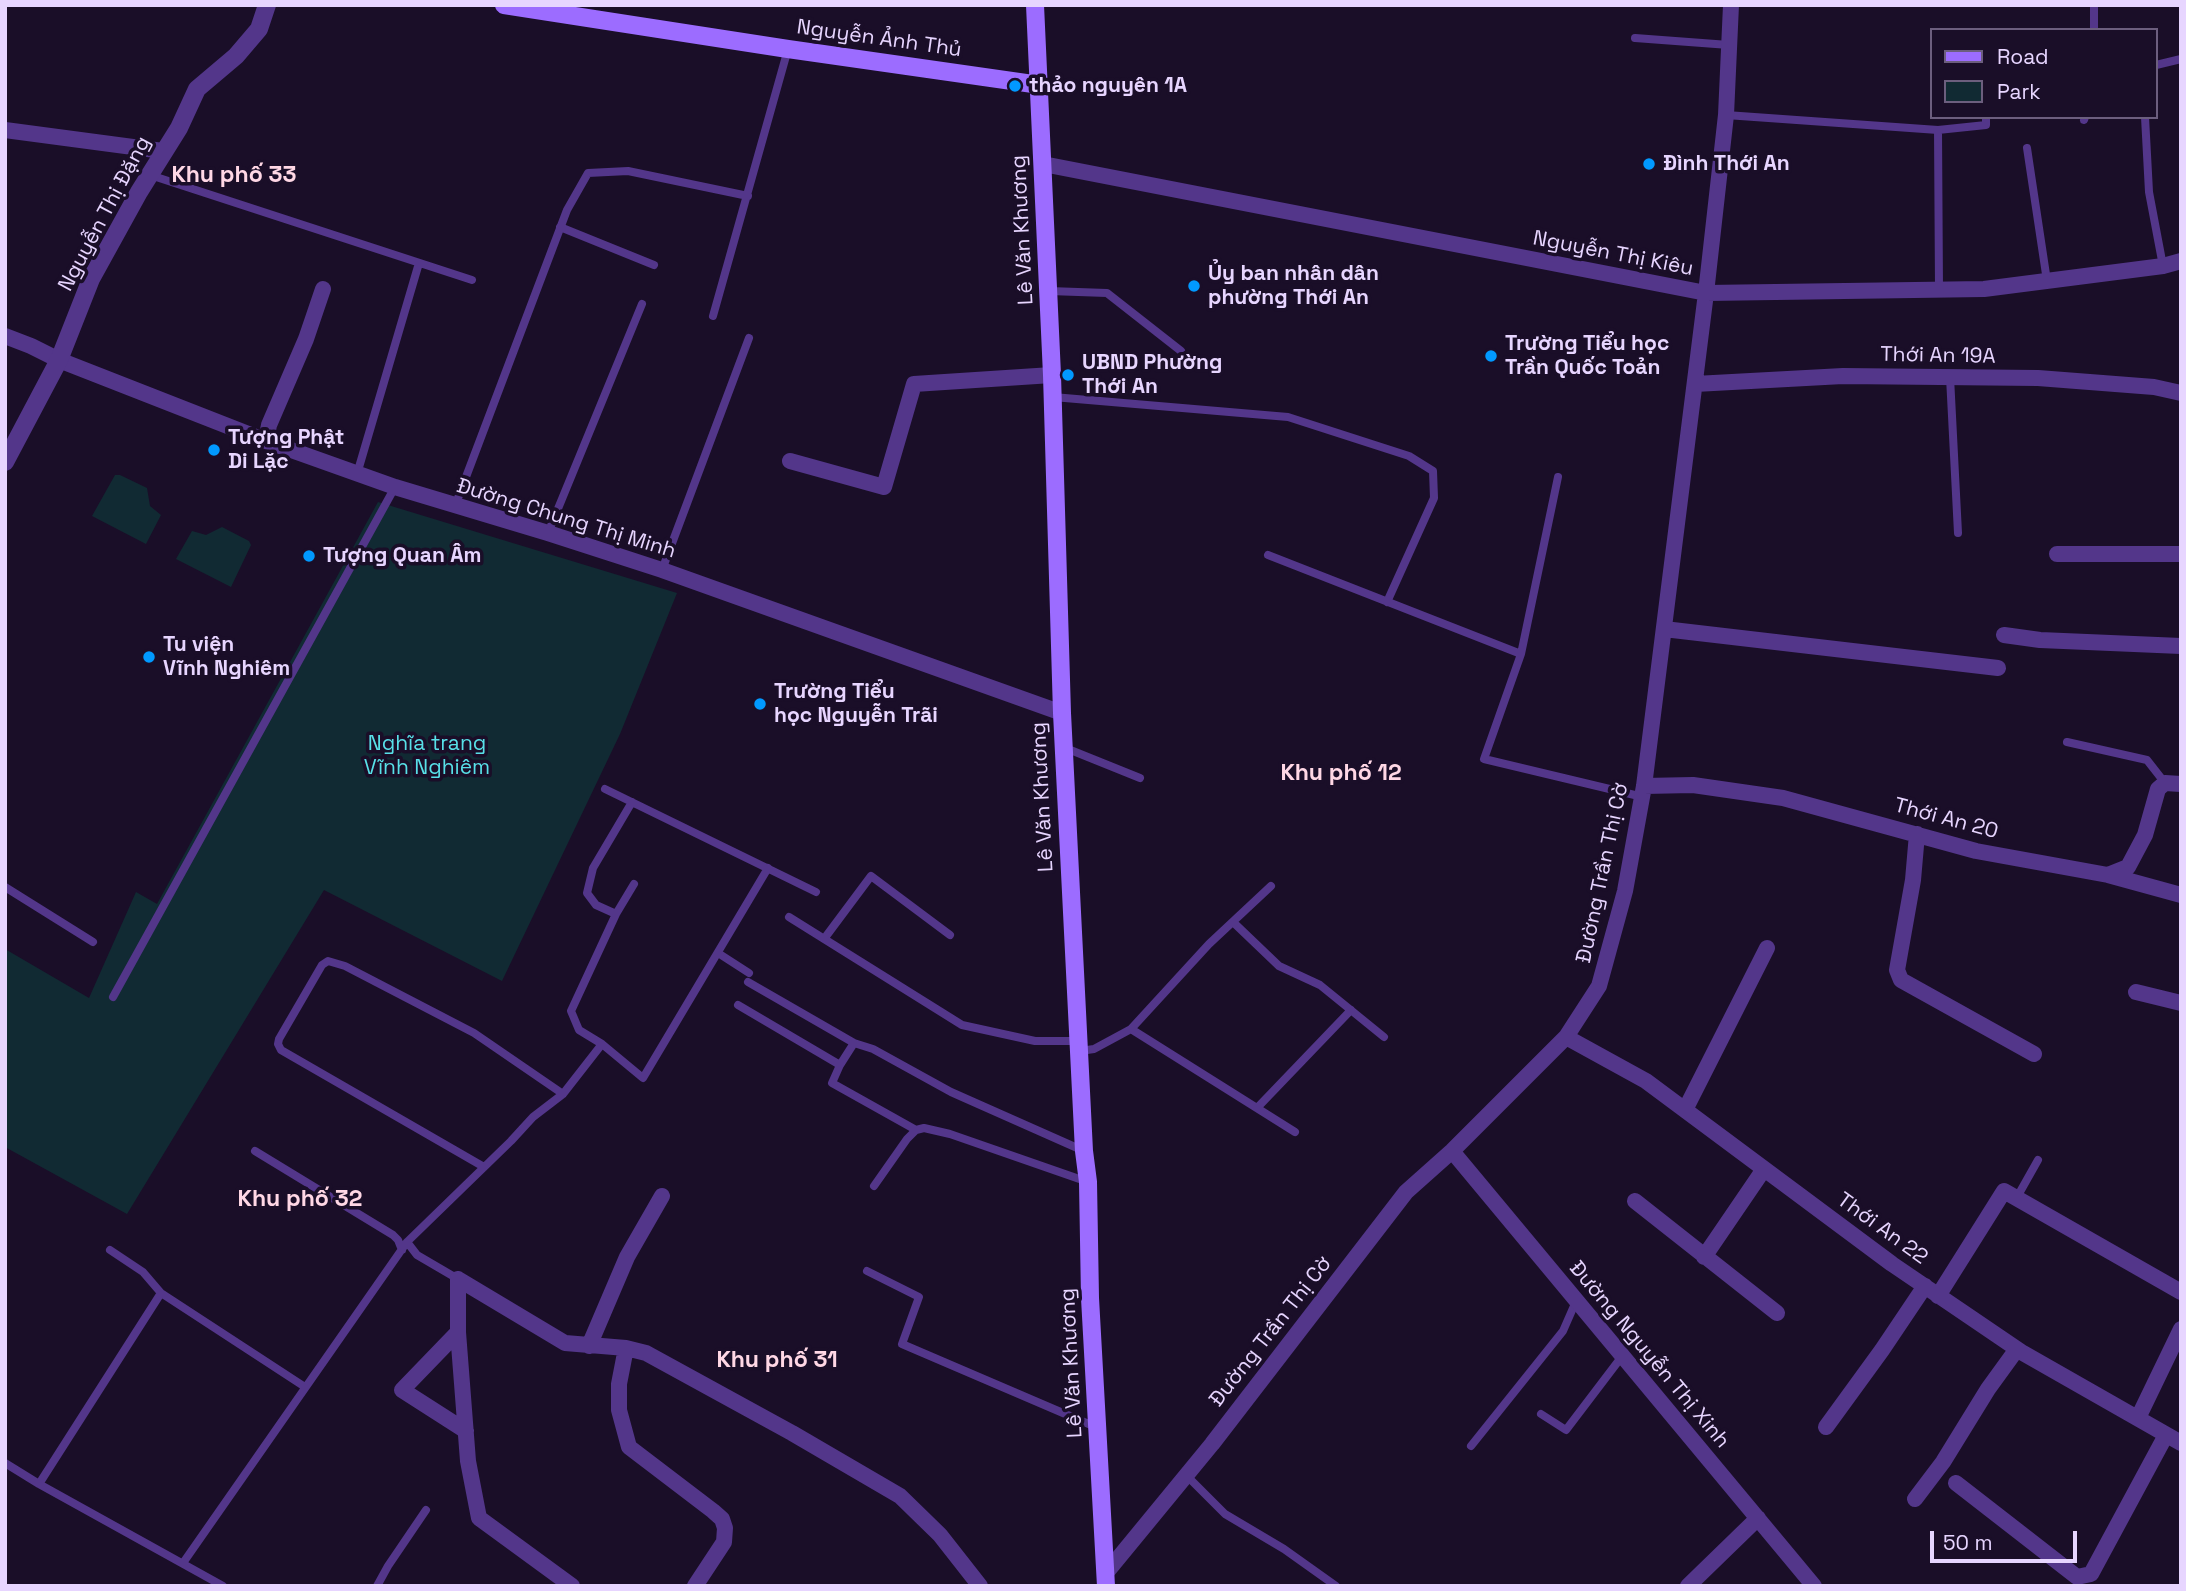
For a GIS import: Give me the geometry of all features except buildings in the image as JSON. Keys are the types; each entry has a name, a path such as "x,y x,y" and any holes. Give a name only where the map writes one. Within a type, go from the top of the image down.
{"main road":[{"name":"Nguyễn Ảnh Thủ","path":"504,5 1040,85"},
{"name":"Lê Văn Khương","path":"1035,5 1049,291 1063,747 1084,1151 1088,1182 1090,1298 1106,1579"}],"street":[{"name":"Nguyễn Thị Đặng","path":"5,462 59,360 91,279 163,151 179,128 197,89 236,56 259,29 268,5"},
{"name":"Đường Trần Thị Cờ","path":"1106,1579 1406,1192 1452,1151 1566,1037 1600,986 1625,891 1644,791 1726,116 1731,5"},
{"path":"5,130 163,151"},
{"name":"Nguyễn Thị Kiêu","path":"1043,164 1706,293 1984,289 2164,266 2181,261"},
{"path":"265,441 323,289"},
{"name":"Đường Chung Thị Minh","path":"5,336 265,441 395,487 662,570 1062,713"},
{"path":"790,461 884,487 914,384 1052,375"},
{"name":"Thới An 19A","path":"1695,384 1843,376 1951,377 2050,379 2154,387 2181,393"},
{"path":"2057,554 2181,555"},
{"path":"1664,629 1998,668"},
{"path":"2004,635 2040,640 2181,646"},
{"path":"2108,875 2128,867 2145,835 2158,789 2173,784"},
{"name":"Thới An 20","path":"1644,791 1693,785 1783,798 1976,851 2108,875 2181,895"},
{"path":"1917,834 1912,891 1897,970 1901,980 2034,1054"},
{"path":"1685,1110 1767,948"},
{"path":"2136,992 2181,1003"},
{"name":"Thới An 22","path":"1566,1037 1646,1081 1931,1291 2017,1349 2181,1443"},
{"name":"Đường Nguyễn Thị Xinh","path":"1452,1151 1814,1586"},
{"path":"1704,1257 1764,1169"},
{"path":"1826,1427 2004,1191 2181,1292"},
{"path":"589,1346 627,1257 662,1196"},
{"path":"1635,1201 1777,1313"},
{"path":"458,1279 565,1343 626,1348 646,1353 900,1496 940,1535 980,1586"},
{"path":"458,1279 458,1332 468,1461 479,1518 572,1586"},
{"path":"2138,1418 2181,1329"},
{"path":"458,1332 402,1390 466,1431"},
{"path":"626,1348 619,1384 619,1410 629,1447 713,1511 722,1519 725,1528 724,1542 695,1586"},
{"path":"1915,1499 1943,1462 1988,1389 2017,1349"},
{"path":"1956,1483 2077,1577 2091,1574 2166,1435"},
{"path":"1688,1586 1758,1518"}],"lane":[{"path":"2094,5 2094,28"},
{"path":"1635,38 1729,44"},
{"path":"713,316 788,49"},
{"path":"2158,65 2181,59"},
{"path":"1726,116 1938,130 1986,125 1986,119"},
{"path":"2145,119 2149,192 2164,266"},
{"path":"1938,130 1939,289"},
{"path":"2027,148 2047,281"},
{"path":"455,506 567,210 588,173 628,171 748,197"},
{"path":"150,175 472,280"},
{"path":"561,227 654,265"},
{"path":"358,474 419,263"},
{"path":"1049,291 1107,293 1181,351"},
{"path":"548,533 642,304"},
{"path":"662,570 749,338"},
{"path":"1951,377 1958,533"},
{"path":"1053,397 1287,418 1409,456 1433,471 1434,498 1387,603"},
{"path":"1558,477 1521,654 1485,759 1644,791"},
{"path":"113,998 395,487"},
{"path":"1268,555 1521,654"},
{"path":"2067,743 2147,760 2173,784"},
{"path":"1063,747 1140,778"},
{"path":"605,789 816,891"},
{"path":"616,914 596,905 587,893 593,868 632,802"},
{"path":"634,884 616,914 571,1011 579,1030 602,1044 643,1079 768,868"},
{"path":"824,939 872,876 950,935"},
{"path":"789,917 962,1025 1035,1041 1094,1049 1131,1029 1209,944 1272,886"},
{"path":"5,887 93,942"},
{"path":"1233,922 1279,966 1320,985 1384,1037"},
{"path":"718,953 749,978 854,1043 873,1049 951,1092 1084,1151"},
{"path":"484,1167 281,1050 279,1039 322,965 328,961 345,966 474,1033 563,1094"},
{"path":"738,1005 840,1065"},
{"path":"1257,1108 1351,1010"},
{"path":"1131,1029 1295,1132"},
{"path":"854,1043 832,1083 916,1130 932,1128 1088,1182"},
{"path":"183,1563 404,1246 533,1117 563,1094 602,1044"},
{"path":"874,1186 916,1130"},
{"path":"255,1151 393,1235 417,1255 458,1279"},
{"path":"2017,1199 2038,1160"},
{"path":"110,1250 143,1272 161,1293 305,1387"},
{"path":"867,1271 919,1297 902,1344 1098,1428"},
{"path":"39,1485 161,1293"},
{"path":"1471,1446 1563,1331 1577,1299"},
{"path":"1541,1415 1566,1430 1623,1355"},
{"path":"5,1462 39,1485 223,1586"},
{"path":"1186,1475 1225,1514 1284,1549 1336,1586"},
{"path":"377,1586 426,1510"}],"green space":[{"path":"115,475 147,488 150,506 161,515 146,544 92,516"},
{"name":"Nghĩa trang Vĩnh Nghiêm","path":"378,502 677,593 620,734 502,981 324,890 127,1214 5,1147 5,949 89,998 136,892 157,904"},
{"path":"222,527 249,541 251,545 231,587 176,559 192,531 206,535"}],"place":[{"name":"thảo nguyên 1A","path":"1015,86"},
{"name":"Đình Thới An","path":"1649,164"},
{"name":"Ủy ban nhân dân phường Thới An","path":"1194,286"},
{"name":"Trường Tiểu học Trần Quốc Toản","path":"1491,356"},
{"name":"UBND Phường Thới An","path":"1068,375"},
{"name":"Tượng Phật Di Lặc","path":"214,450"},
{"name":"Tượng Quan Âm","path":"309,556"},
{"name":"Tu viện Vĩnh Nghiêm","path":"149,657"},
{"name":"Trường Tiểu học Nguyễn Trãi","path":"760,704"}],"district":[{"name":"Khu phố 33","path":"234,176"},
{"name":"Khu phố 12","path":"1341,774"},
{"name":"Khu phố 32","path":"300,1200"},
{"name":"Khu phố 31","path":"777,1361"}]}
